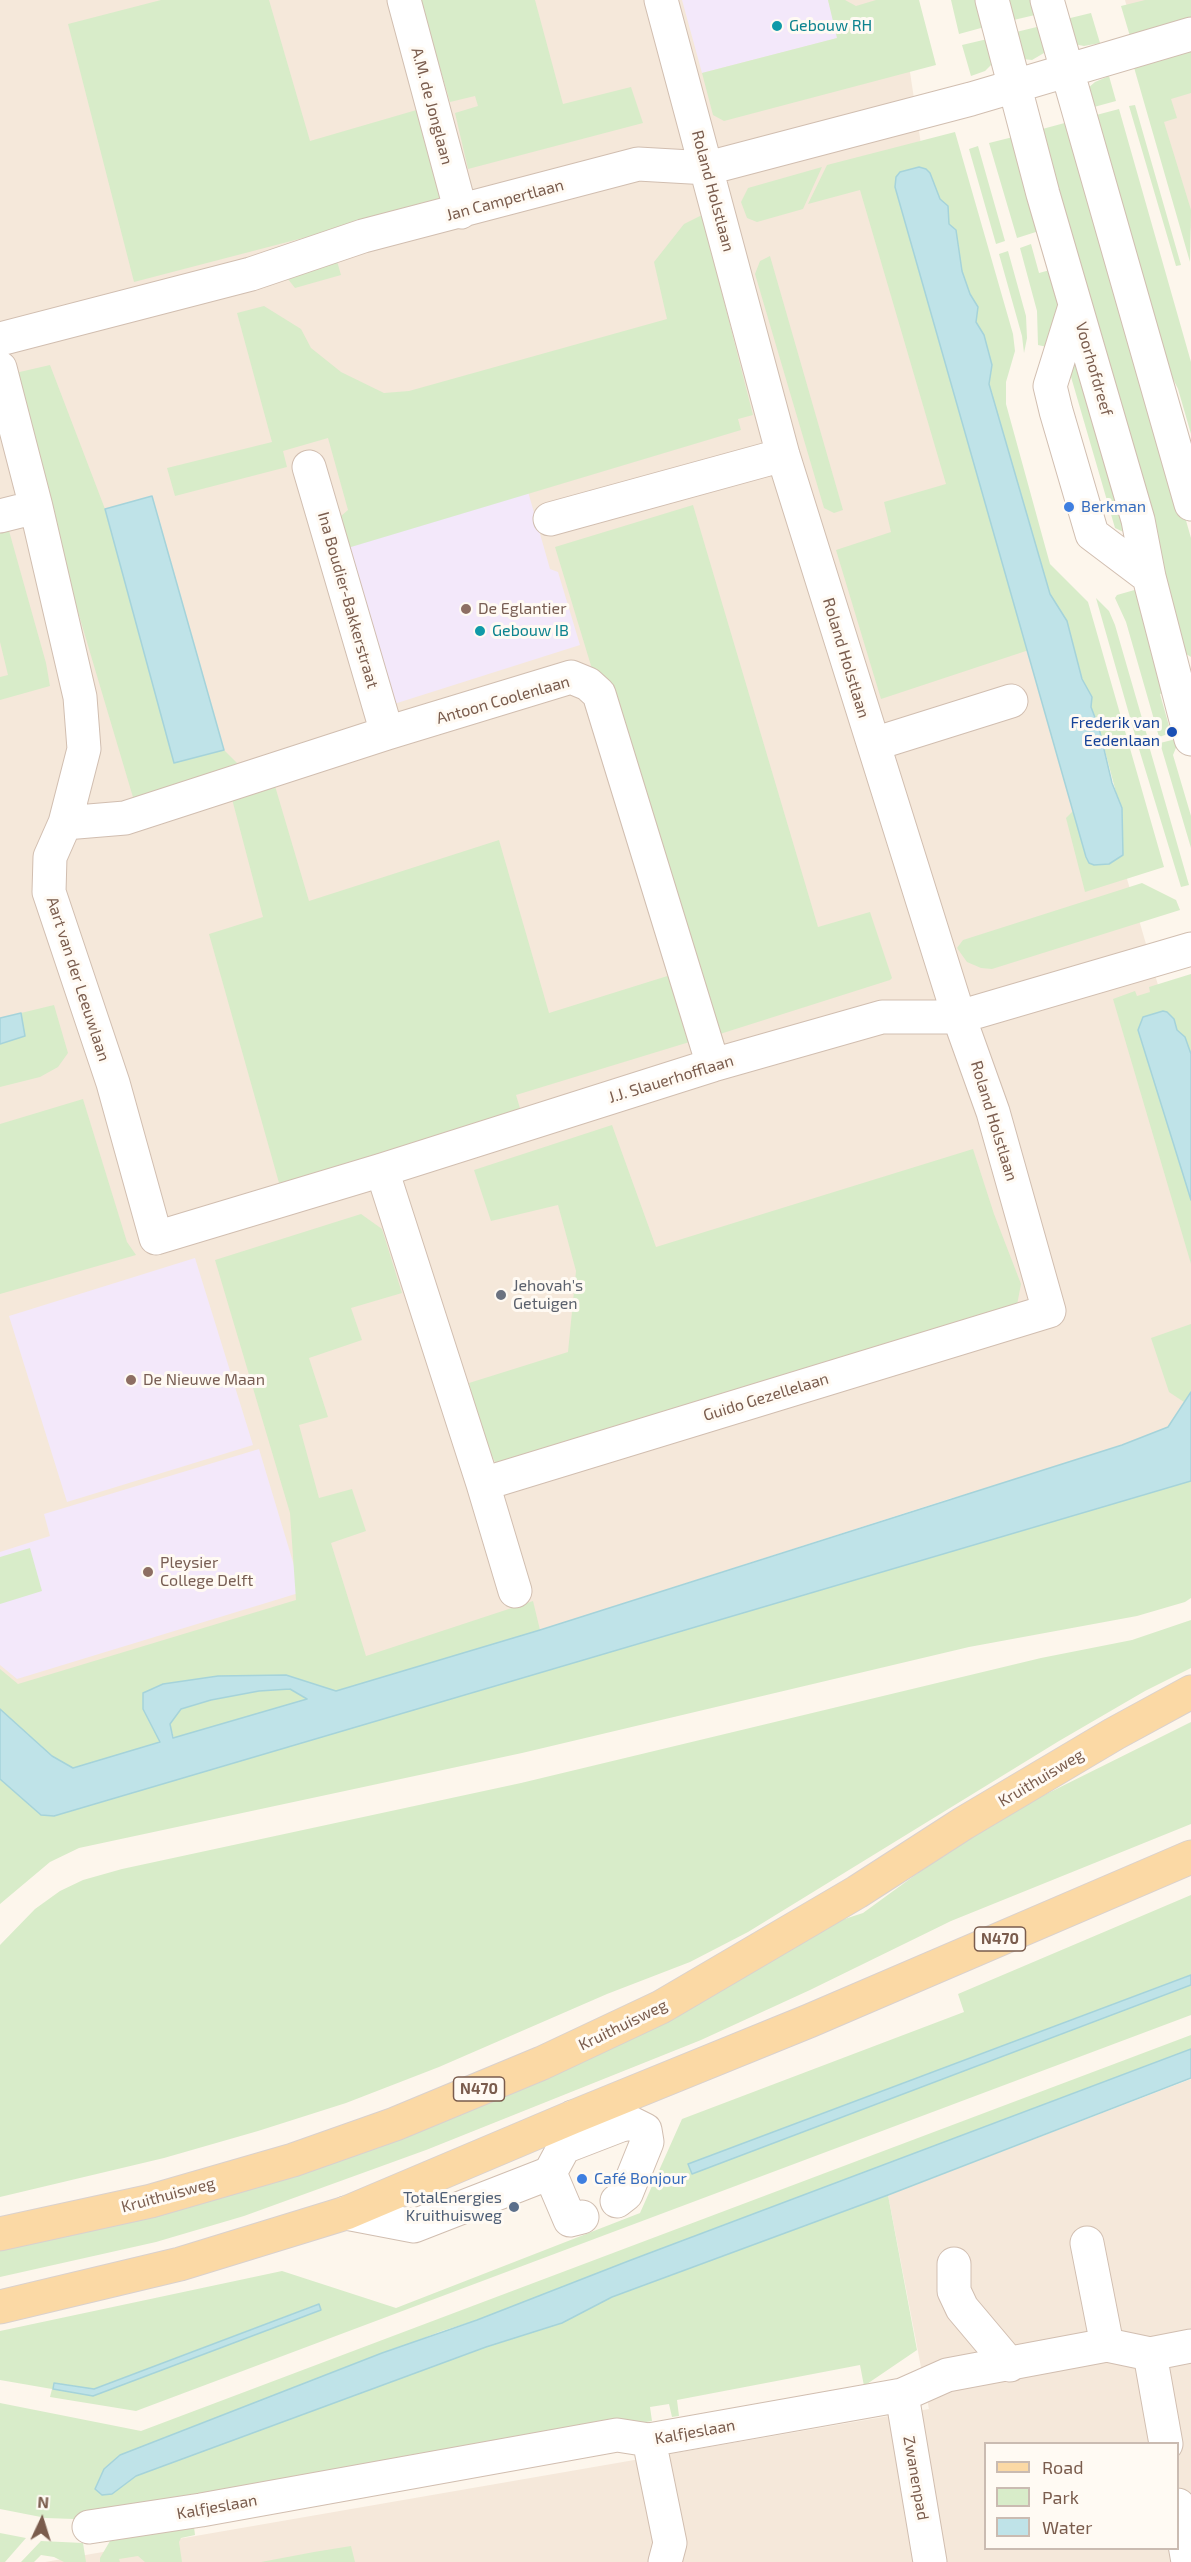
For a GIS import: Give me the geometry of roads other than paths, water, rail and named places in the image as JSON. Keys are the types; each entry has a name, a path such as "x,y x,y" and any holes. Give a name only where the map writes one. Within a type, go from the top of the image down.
{"main road":[{"name":"Kruithuisweg","path":"0,2234 151,2201 293,2160 395,2124 542,2063 661,2007 857,1892 964,1823 1113,1734 1191,1692"},
{"name":"N470","path":"0,2307 180,2264 562,2145 809,2021 1191,1857"}],"street":[{"name":"A.M. de Jonglaan","path":"404,0 461,212"},
{"name":"Roland Holstlaan","path":"661,0 708,168 783,455 959,1017 993,1112 1049,1311"},
{"name":"Voorhofdreef","path":"992,0 1013,86 1138,520 1149,577 1191,738"},
{"path":"1047,0 1191,504"},
{"name":"Jan Campertlaan","path":"0,339 251,274 363,236 638,164 708,168 860,129 1191,34"},
{"path":"1075,306 1050,386 1056,411 1092,534 1149,577"},
{"name":"Aart van der Leeuwlaan","path":"0,368 36,507 80,697 84,748 65,823 50,857 49,892 113,1083 156,1238"},
{"path":"550,519 783,455"},
{"name":"Ina Boudier-Bakkerstraat","path":"309,467 387,733"},
{"path":"0,516 36,507"},
{"name":"Antoon Coolenlaan","path":"65,823 125,818 387,733 571,677 588,684 599,694 713,1065"},
{"path":"874,744 1011,701"},
{"name":"J.J. Slauerhofflaan","path":"156,1238 382,1170 713,1065 882,1017 959,1017 1191,949"},
{"path":"382,1170 515,1591"},
{"name":"Guido Gezellelaan","path":"483,1484 1049,1311"},
{"path":"346,2212 414,2226 562,2145 621,2125 631,2124 645,2130 647,2142 626,2194 617,2201"},
{"path":"562,2145 570,2220 582,2217"},
{"path":"1087,2243 1107,2345"},
{"path":"954,2264 954,2291 962,2308 1010,2365"},
{"name":"Kalfjeslaan","path":"89,2527 212,2508 617,2435 649,2440 902,2395 947,2375 1107,2345 1150,2354 1191,2346"},
{"path":"1150,2354 1166,2442"},
{"name":"Zwanenpad","path":"902,2395 930,2562"},
{"path":"649,2440 670,2543 665,2562"},
{"path":"1179,2511 1188,2562"}],"water":[{"path":"919,167 930,173 940,199 948,206 949,224 956,230 962,271 970,294 978,307 976,322 984,335 992,365 989,384 1050,594 1067,621 1082,679 1092,697 1091,707 1099,728 1112,783 1122,808 1123,855 1109,864 1094,865 1089,863 1086,857 895,187 896,177 900,172"},
{"path":"152,496 224,750 174,763 105,509"},
{"path":"1163,1011 1174,1019 1177,1030 1185,1037 1191,1054 1191,1200 1138,1030 1143,1017"},
{"path":"21,1013 25,1036 0,1044 0,1018"},
{"path":"1191,1392 1191,1481 54,1816 41,1815 0,1779 0,1709 52,1756 73,1768 160,1742 143,1709 143,1693 163,1684 218,1676 286,1675 336,1691 540,1630 1122,1445 1168,1427","holes":["290,1689 307,1699 173,1738 170,1724 181,1709 211,1700 259,1691"]},
{"path":"1191,1975 1191,1985 692,2174 688,2164"},
{"path":"1191,2049 1191,2078 888,2195 612,2297 562,2323 486,2347 136,2476 112,2494 102,2495 95,2489 104,2469 120,2455 382,2353 477,2320"},
{"path":"319,2304 321,2310 93,2396 53,2389 54,2383 94,2389"}],"place":[{"name":"Gebouw RH","path":"777,26"},
{"name":"Berkman","path":"1069,507"},
{"name":"De Eglantier","path":"466,609"},
{"name":"Gebouw IB","path":"480,631"},
{"name":"Frederik van Eedenlaan","path":"1172,732"},
{"name":"Jehovah's Getuigen","path":"501,1295"},
{"name":"De Nieuwe Maan","path":"131,1380"},
{"name":"Pleysier College Delft","path":"148,1572"},
{"name":"Café Bonjour","path":"582,2179"},
{"name":"TotalEnergies Kruithuisweg","path":"514,2207"}]}
